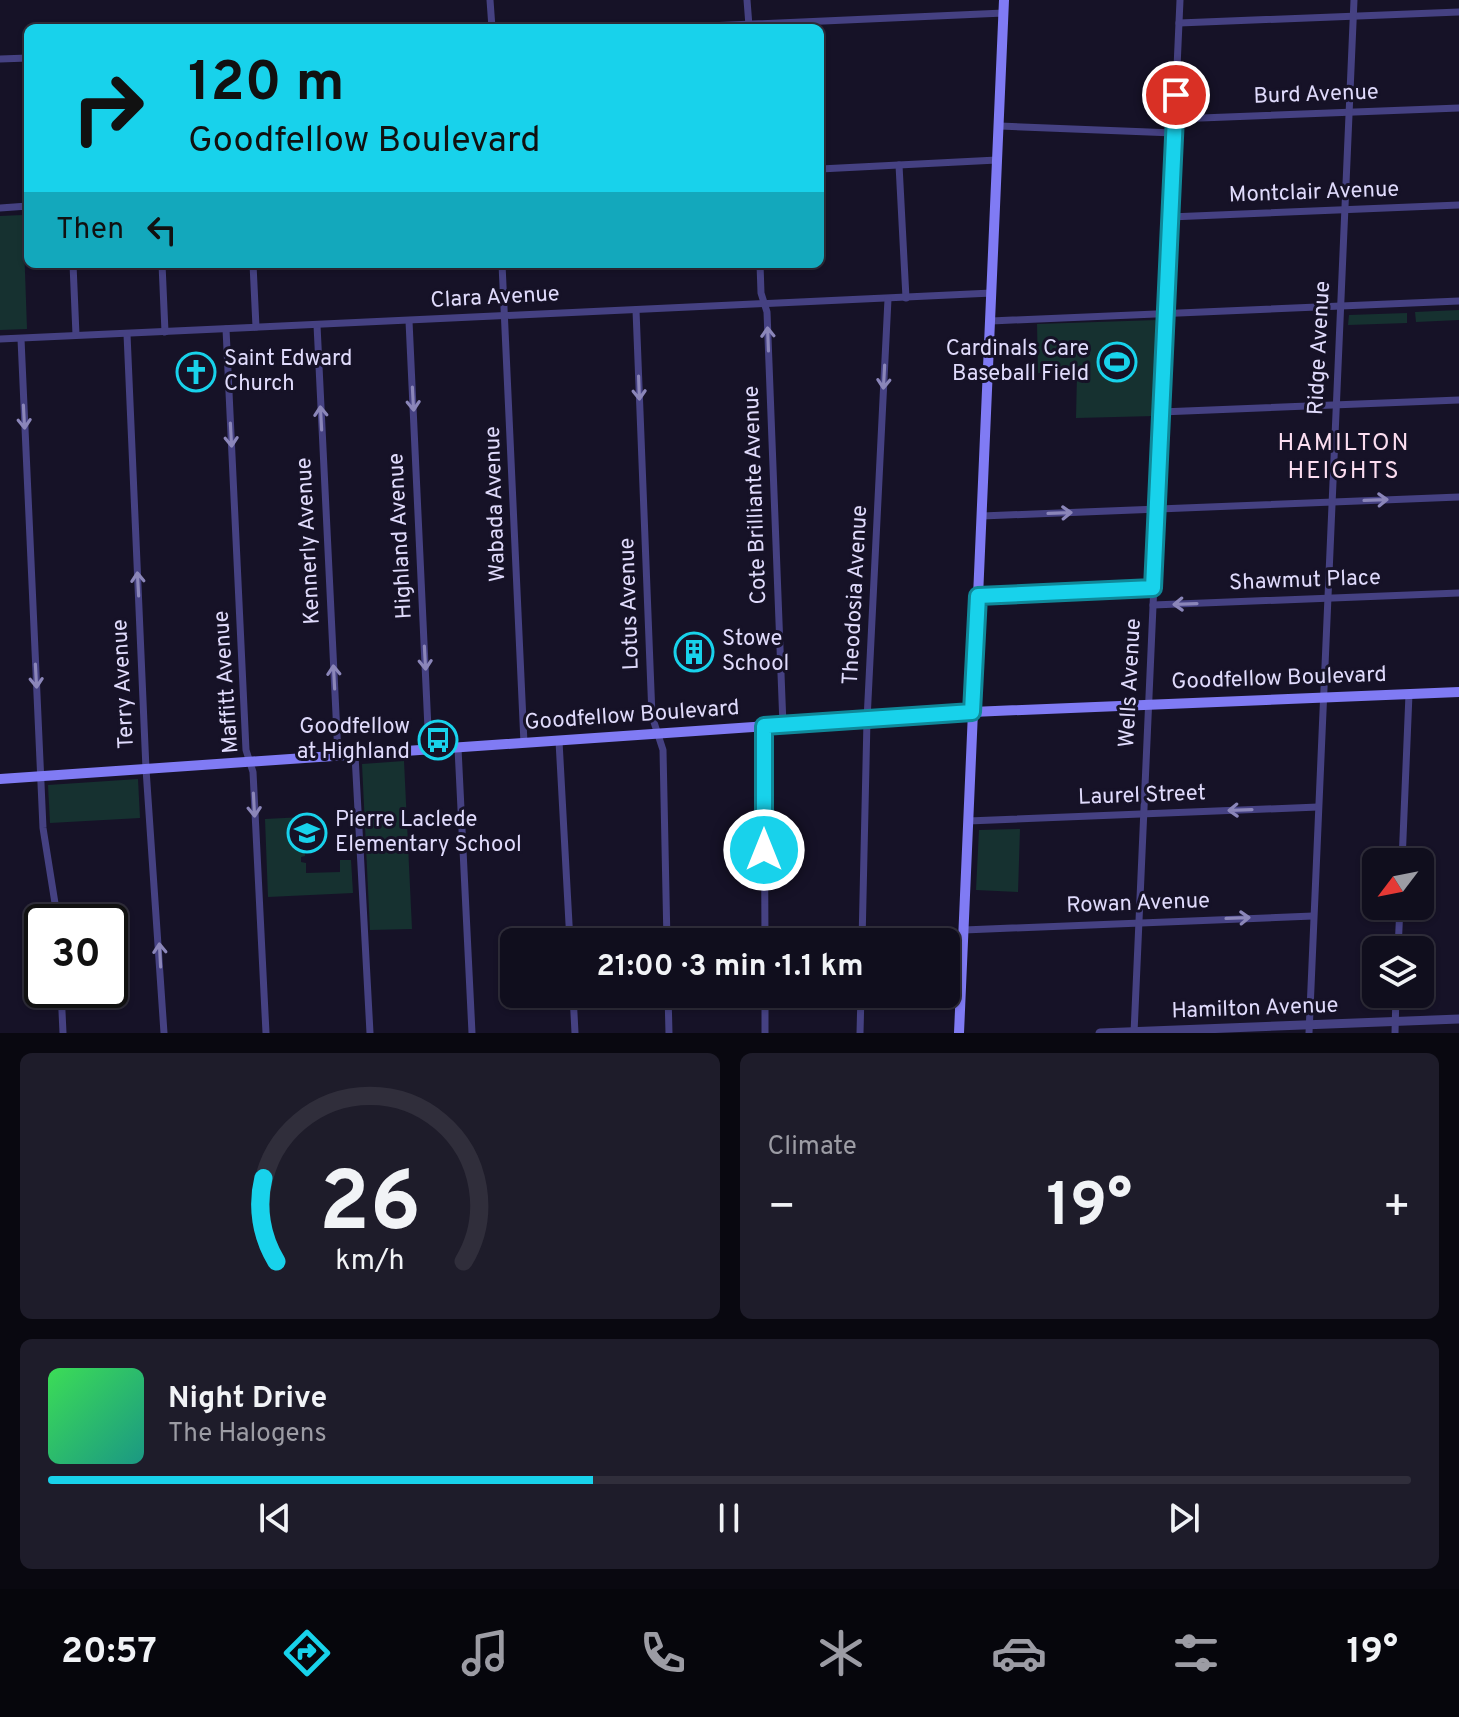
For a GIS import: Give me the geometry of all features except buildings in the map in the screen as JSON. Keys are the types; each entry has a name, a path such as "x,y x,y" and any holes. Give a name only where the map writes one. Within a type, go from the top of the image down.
{"main road":[{"path":"959,1033 1004,0"},
{"name":"Goodfellow Boulevard","path":"0,779 972,712 1459,692"}],"street":[{"path":"490,0 492,24"},
{"path":"747,0 749,24"},
{"name":"Wells Avenue","path":"1134,1032 1180,0"},
{"name":"Ridge Avenue","path":"1310,1029 1354,0"},
{"path":"1179,23 1459,12"},
{"path":"788,24 1004,13"},
{"path":"0,59 24,58"},
{"name":"Burd Avenue","path":"1175,119 1459,108"},
{"path":"1000,126 1174,133"},
{"path":"824,169 997,160"},
{"path":"899,165 906,298"},
{"name":"Montclair Avenue","path":"1170,217 1459,205"},
{"path":"0,208 24,206"},
{"path":"73,268 76,335"},
{"path":"162,268 165,332"},
{"path":"253,268 256,327"},
{"name":"Wabada Avenue","path":"502,268 524,743"},
{"name":"Cote Brilliante Avenue","path":"760,268 783,725"},
{"name":"Clara Avenue","path":"0,339 992,293"},
{"name":"Theodosia Avenue","path":"862,928 867,720 888,299"},
{"path":"991,321 1459,301"},
{"name":"Lotus Avenue","path":"636,310 652,716 663,750 667,928"},
{"name":"Highland Avenue","path":"409,321 429,750"},
{"name":"Kennerly Avenue","path":"317,325 338,755"},
{"name":"Maffitt Avenue","path":"226,329 266,1033"},
{"name":"Terry Avenue","path":"127,334 146,769 164,1033"},
{"path":"21,339 45,849 56,904"},
{"path":"1161,412 1459,400"},
{"path":"982,516 1459,497"},
{"path":"978,596 1153,588"},
{"name":"Shawmut Place","path":"1153,605 1459,593"},
{"path":"1403,848 1409,694"},
{"path":"764,726 765,928"},
{"path":"559,741 569,928"},
{"path":"458,748 472,1033"},
{"path":"355,755 370,1033"},
{"name":"Laurel Street","path":"968,821 1318,807"},
{"name":"Rowan Avenue","path":"964,930 1313,916"},
{"path":"62,1008 63,1033"},
{"path":"574,1008 575,1033"},
{"path":"668,1008 669,1033"},
{"path":"765,1008 765,1033"},
{"path":"860,1033 861,1008"},
{"path":"1395,1008 1395,1033"},
{"name":"Hamilton Avenue","path":"1100,1033 1310,1029 1459,1019"}],"green space":[{"path":"23,215 27,329 0,330 0,216"},
{"path":"1459,310 1459,320 1416,322 1415,312"},
{"path":"1407,313 1407,323 1348,325 1349,315"},
{"path":"1157,320 1155,416 1076,418 1077,374 1038,373 1037,324"},
{"path":"404,761 412,929 370,930 362,764"},
{"path":"138,779 140,818 50,823 48,785"},
{"path":"304,817 305,856 301,857 301,862 306,863 306,873 340,872 340,860 351,860 353,893 268,897 265,819"},
{"path":"1020,829 1018,892 976,890 979,830"}],"place":[{"name":"Cardinals Care Baseball Field","path":"1117,362"},
{"name":"Saint Edward Church","path":"196,372"},
{"name":"Stowe School","path":"694,652"},
{"name":"Goodfellow at Highland","path":"438,740"},
{"name":"Pierre Laclede Elementary School","path":"307,833"}],"district":[{"name":"HAMILTON HEIGHTS","path":"1344,458"}],"route":[{"path":"764,850 764,726 972,712 978,596 1153,588 1176,95"}]}
